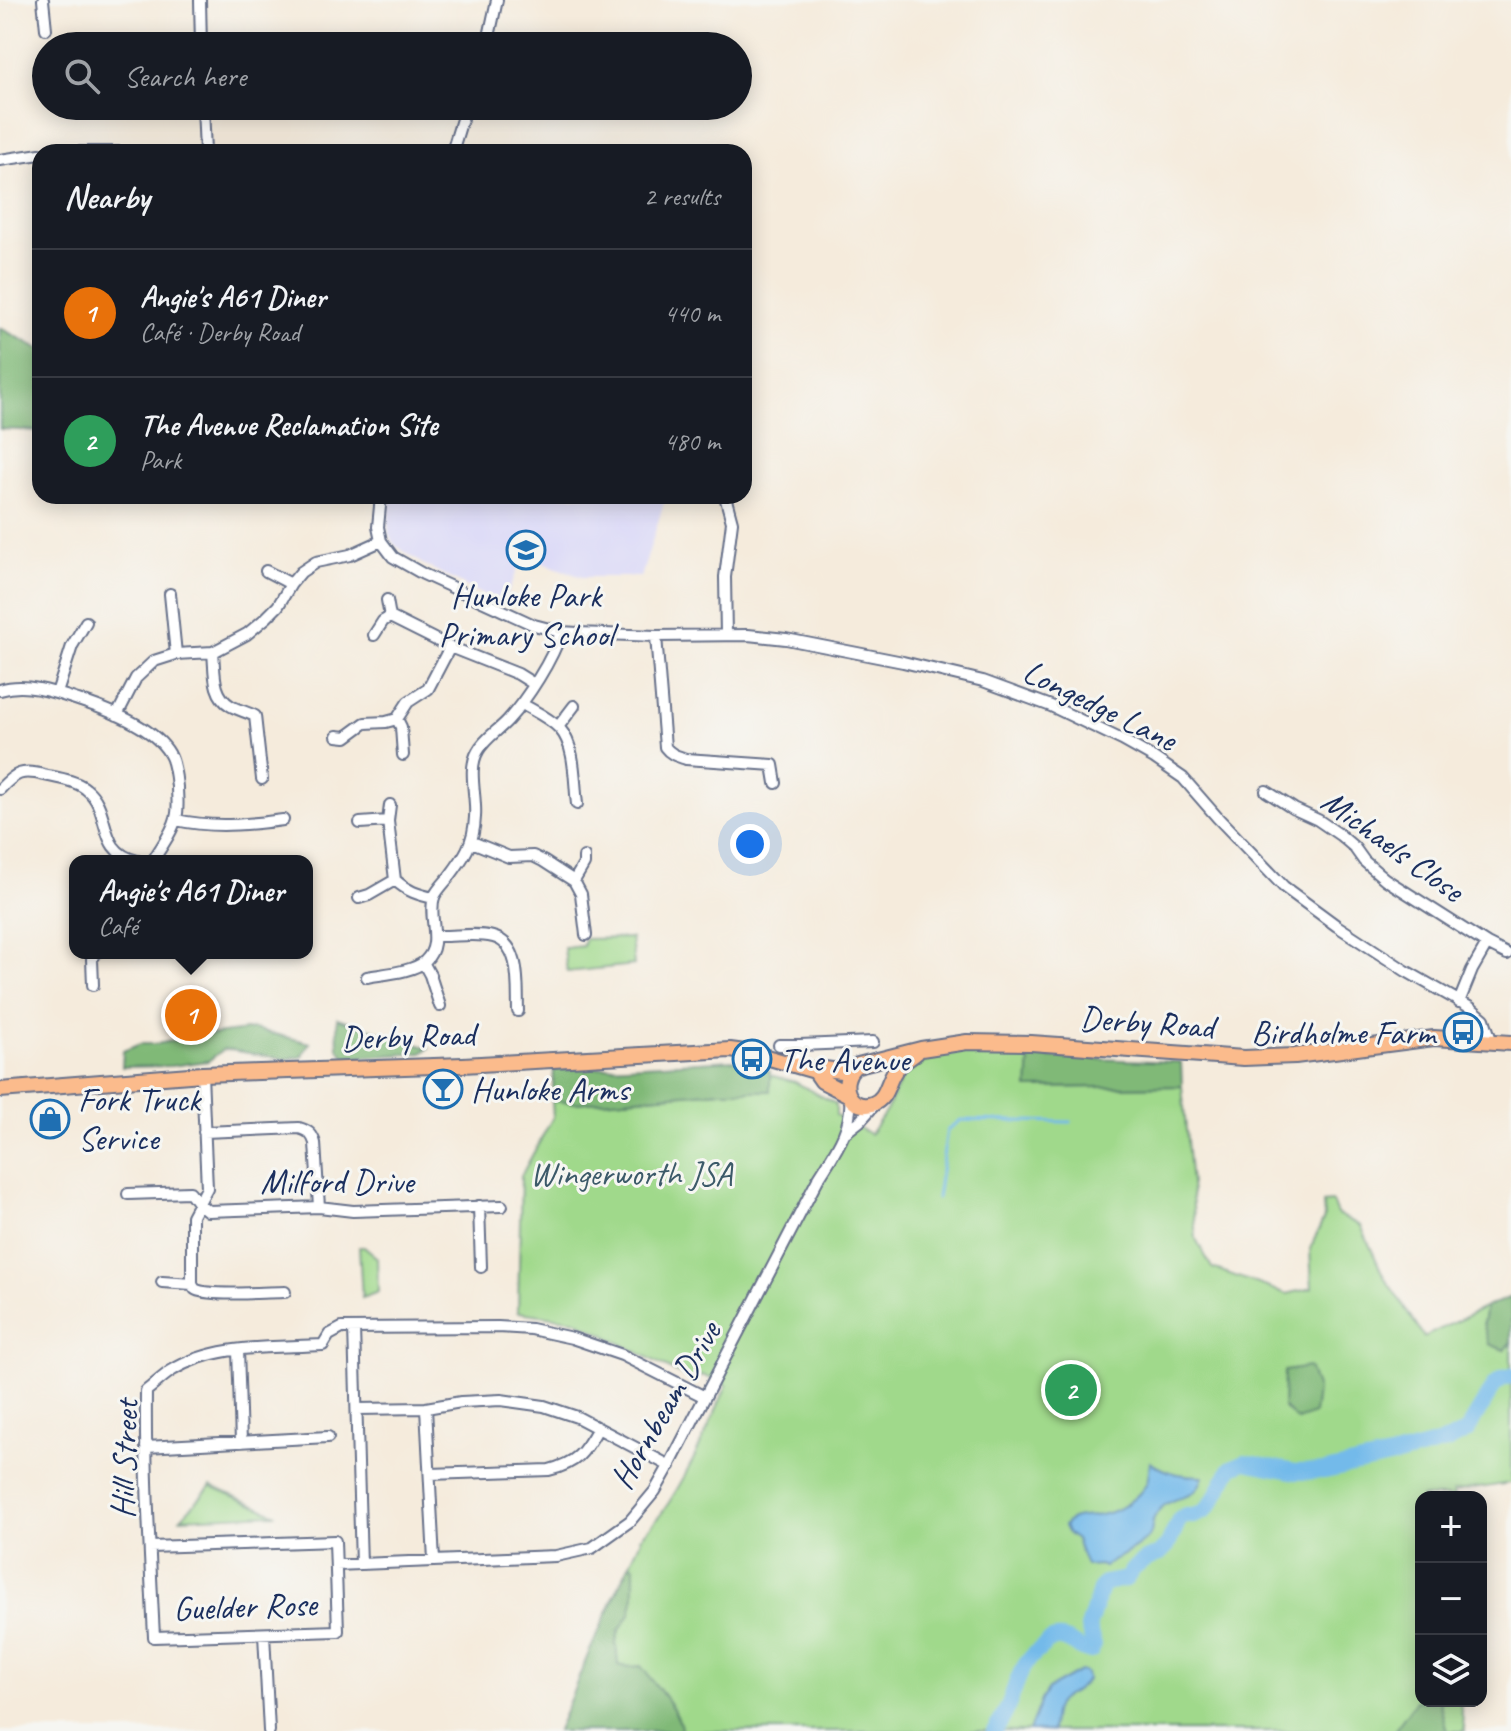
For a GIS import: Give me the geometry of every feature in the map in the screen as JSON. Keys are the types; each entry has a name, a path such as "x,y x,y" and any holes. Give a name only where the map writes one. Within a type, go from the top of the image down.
{"highway":[{"name":"Derby Road","path":"0,1090 202,1074 730,1050 815,1071 841,1071 921,1049 967,1042 1002,1041 1257,1058 1434,1038 1511,1043"},
{"path":"887,1087 881,1069 874,1064 860,1065 846,1077 850,1096 858,1103 865,1105 878,1101 887,1087 892,1075 898,1067 921,1049"},
{"name":"Derby Road","path":"815,1071 822,1081 850,1096"}],"street":[{"path":"43,0 46,29"},
{"path":"200,0 201,32"},
{"path":"490,32 497,0"},
{"path":"204,120 205,144"},
{"path":"454,144 462,120"},
{"path":"0,160 32,155"},
{"path":"117,715 136,678 154,661 176,654 213,652 247,634 266,618 301,572 316,562 350,555 381,541 378,527 380,504"},
{"path":"726,635 725,577 732,522 727,504"},
{"name":"Longedge Lane","path":"381,541 393,557 423,574 534,625 561,632 656,636 748,635 786,639 983,681 1051,706 1122,740 1183,778 1284,887 1406,971 1471,1008 1484,1019 1491,1040"},
{"path":"266,571 291,584"},
{"path":"170,594 176,654"},
{"path":"387,600 390,617"},
{"path":"390,617 534,684"},
{"path":"374,635 383,621 390,617"},
{"path":"57,693 72,646 86,622"},
{"path":"367,977 424,964 434,948 434,898 472,842 476,816 474,763 477,751 522,704 558,645 561,632"},
{"path":"656,636 665,747 669,752 686,759 773,765 776,783"},
{"path":"337,736 346,737 365,723 397,719 408,702 428,689 450,647"},
{"path":"213,652 216,689 220,697 231,706 255,716 262,779"},
{"path":"0,690 13,686 57,693 107,709 151,734 170,754 175,769 178,812 157,855"},
{"path":"522,704 558,727 566,738 577,804"},
{"path":"558,727 574,706"},
{"path":"397,719 401,727 403,755"},
{"path":"0,789 19,773 33,772 86,788 96,801 112,846 122,855"},
{"name":"Michaels Close","path":"1266,791 1340,835 1385,879 1507,954"},
{"path":"390,805 388,821 395,880 405,889 434,898"},
{"path":"176,820 219,826 283,820"},
{"path":"360,823 388,821"},
{"path":"472,842 509,857 533,856 574,881 581,894 586,935"},
{"path":"574,881 584,864 584,857"},
{"path":"359,898 395,880"},
{"path":"435,936 490,936 502,941 512,952 515,964 518,1011"},
{"path":"1459,1002 1487,944"},
{"path":"92,959 93,985"},
{"path":"424,964 440,1006"},
{"path":"779,1045 873,1042"},
{"path":"796,1066 800,1045"},
{"path":"202,1074 207,1188 192,1216 193,1288 232,1294 285,1292"},
{"name":"Hornbeam Drive","path":"336,1565 556,1556 592,1548 630,1521 655,1491 670,1466 818,1179 846,1132 851,1110 850,1096"},
{"name":"Hornbeam Drive","path":"846,1132 864,1118 878,1101"},
{"path":"204,1132 299,1128 308,1131 315,1143 319,1207"},
{"name":"Milford Drive","path":"128,1194 190,1192 208,1211 319,1207 353,1211 502,1206"},
{"path":"479,1206 481,1267"},
{"path":"162,1282 192,1284"},
{"name":"Hill Street","path":"154,1637 146,1391 172,1371 209,1354 323,1345 329,1335 342,1328 531,1329 572,1338 622,1355 705,1397"},
{"path":"354,1328 361,1564"},
{"path":"238,1350 241,1442"},
{"path":"357,1409 426,1408 501,1400 544,1406 577,1417 670,1466"},
{"path":"426,1408 434,1561"},
{"path":"430,1474 549,1470 579,1458 598,1428"},
{"path":"146,1447 328,1437"},
{"path":"150,1547 335,1541 336,1565"},
{"name":"Guelder Rose","path":"154,1637 338,1631 336,1565"},
{"path":"264,1634 269,1731"}],"shaded area":[{"name":"Hunloke Park Primary School","path":"390,504 664,504 641,577 582,577 523,556 505,600 481,594 421,563 395,545 389,535"}],"green space":[{"path":"0,328 32,345 32,431 0,429"},
{"path":"631,938 634,965 567,972 564,948 583,946 584,939"},
{"path":"337,1018 429,1048 422,1053 346,1058 338,1048"},
{"path":"254,1029 310,1043 301,1057 285,1059 224,1049 208,1061 171,1066 122,1067 123,1051 140,1044"},
{"name":"Wingerworth JSA","path":"966,1051 1004,1052 1030,1057 1029,1088 1182,1086 1196,1239 1212,1268 1287,1294 1312,1288 1310,1249 1324,1218 1323,1203 1332,1202 1337,1214 1361,1226 1383,1275 1424,1337 1486,1307 1483,1323 1504,1349 1511,1342 1511,1483 1459,1491 1415,1491 1415,1707 1460,1707 1465,1731 557,1731 640,1538 661,1514 680,1483 727,1385 702,1375 691,1380 576,1320 518,1312 521,1176 553,1117 552,1100 576,1103 721,1091 770,1091 770,1075 795,1082 836,1104 836,1115 870,1134 886,1111 902,1078 912,1067"},
{"path":"1030,1057 1181,1062 1182,1086 1028,1088"},
{"path":"734,1060 770,1071 770,1091 721,1091 576,1103 552,1100 554,1070"},
{"path":"359,1247 364,1247 377,1258 378,1292 362,1298"},
{"path":"1511,1297 1511,1342 1504,1350 1489,1344 1483,1323 1486,1307"},
{"path":"1309,1367 1317,1390 1314,1414 1297,1420 1283,1407 1284,1371"},
{"path":"211,1486 276,1514 181,1518"},
{"path":"630,1564 634,1566 634,1596 630,1614 619,1631 616,1643 618,1665 641,1666 672,1707 681,1731 557,1731 588,1655"},
{"path":"1415,1702 1415,1707 1441,1707 1447,1731 1394,1731"}],"water":[{"path":"1150,1462 1176,1474 1203,1476 1200,1485 1192,1494 1163,1506 1153,1520 1151,1533 1143,1542 1104,1567 1086,1566 1076,1540 1064,1526 1075,1518 1107,1513 1127,1503 1147,1482"},
{"path":"1080,1671 1086,1673 1087,1680 1058,1703 1052,1731 1029,1731 1048,1689"}],"waterway":[{"path":"937,1198 947,1130 961,1120 1071,1122"},
{"path":"994,1731 1030,1658 1045,1644 1056,1639 1091,1651 1094,1645 1088,1628 1104,1583 1126,1579 1143,1561 1159,1554 1168,1545 1179,1520 1205,1511 1231,1468 1245,1462 1296,1472 1325,1471 1449,1441 1467,1431 1495,1384 1511,1376"}],"place":[{"name":"Hunloke Park Primary School","path":"526,550"},
{"name":"Angie's A61 Diner","path":"191,1015"},
{"name":"Birdholme Farm","path":"1463,1032"},
{"name":"The Avenue","path":"752,1059"},
{"name":"Hunloke Arms","path":"443,1089"},
{"name":"Fork Truck Service","path":"50,1119"},
{"name":"The Avenue Reclamation Site","path":"1071,1390"}]}
